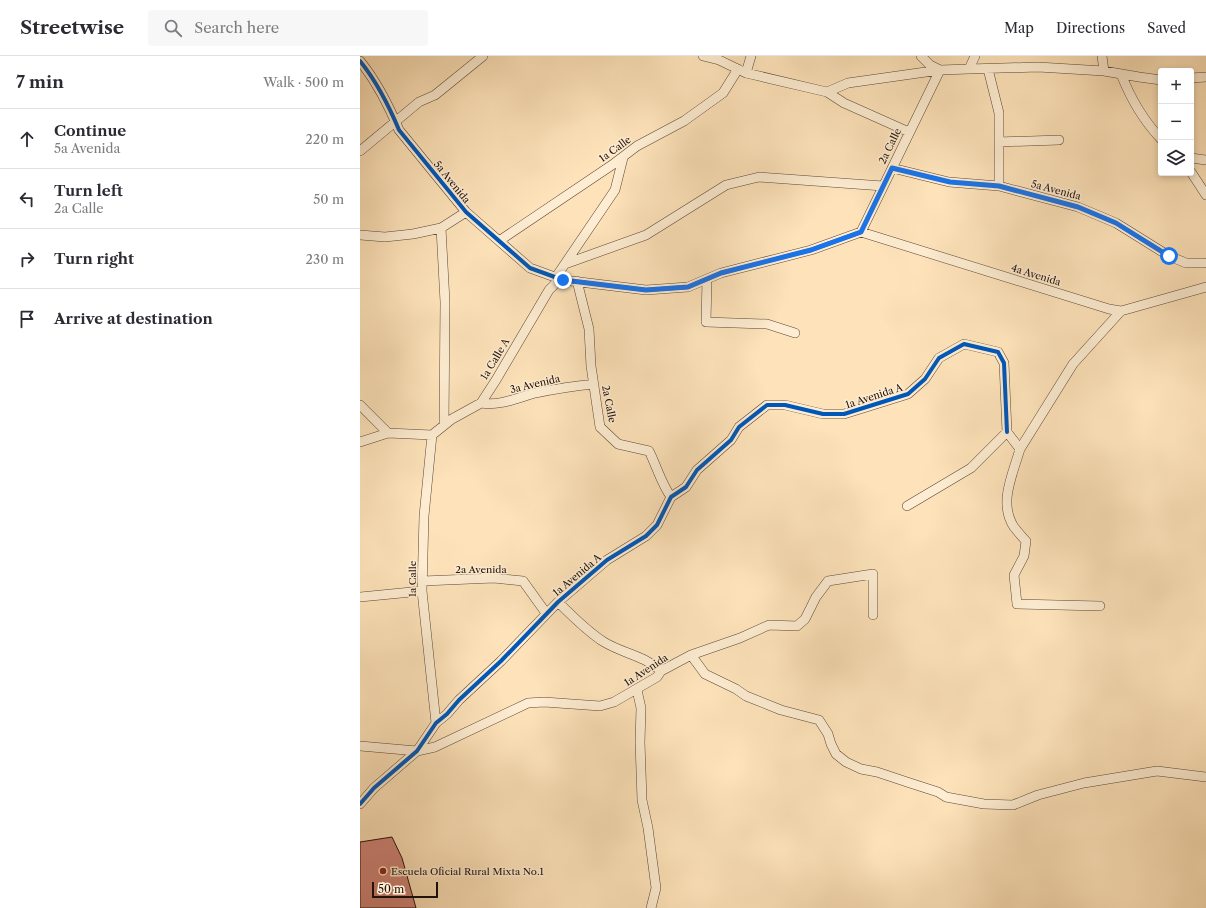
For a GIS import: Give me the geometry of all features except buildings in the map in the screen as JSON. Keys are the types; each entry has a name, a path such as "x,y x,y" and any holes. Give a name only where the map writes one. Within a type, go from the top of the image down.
{"street":[{"path":"360,151 419,102 435,95 482,56"},
{"path":"703,56 720,58 742,71 827,92 844,103 909,132"},
{"name":"1a Calle","path":"499,241 623,158 637,146 684,121 723,93 742,71 751,56"},
{"path":"921,56 930,65 940,70"},
{"path":"969,69 975,56"},
{"path":"1102,56 1104,70"},
{"name":"5a Avenida","path":"360,61 379,88 394,115 399,130 466,212 530,268 559,278 646,290 688,287 721,273 811,250 861,232"},
{"path":"827,92 848,83 940,70 1038,67 1104,70 1158,80"},
{"path":"988,69 1000,113 999,186"},
{"name":"2a Calle","path":"861,232 940,70"},
{"path":"1122,74 1128,92 1153,131 1158,136"},
{"path":"1194,78 1206,77"},
{"path":"999,142 1060,140"},
{"name":"1a Calle A","path":"432,435 452,419 481,403 549,290 559,278 564,264 615,190 623,158"},
{"path":"1194,158 1206,160"},
{"name":"5a Avenida","path":"892,168 950,182 999,186 1078,207 1116,223 1169,256 1186,264 1205,263"},
{"path":"1194,176 1206,195"},
{"path":"564,264 646,235 726,185 759,177 883,186"},
{"path":"360,235 385,237 413,234 441,228 466,212"},
{"path":"441,228 445,302 444,425"},
{"name":"4a Avenida","path":"861,232 1110,309 1121,311 1206,286"},
{"path":"707,279 706,322 767,324 795,333"},
{"name":"2a Calle","path":"577,281 589,329 591,366 600,427 618,444 649,452 664,486 671,497"},
{"path":"1100,606 1017,604 1014,575 1024,556 1026,542 1013,526 1007,509 1007,490 1020,449 1072,364 1121,311"},
{"name":"1a Avenida A","path":"417,751 436,722 447,714 459,700 501,661 558,602 607,560 646,536 657,526 671,497 686,487 698,470 731,440 739,427 767,405 785,405 823,414 844,414 908,394 925,379 940,358 964,344 998,352 1004,363 1007,432"},
{"name":"3a Avenida","path":"481,403 488,404 513,401 533,394 560,388 594,384"},
{"path":"360,405 388,433"},
{"path":"907,506 971,468 1007,432 1020,449"},
{"path":"360,442 388,433 432,435"},
{"name":"1a Calle","path":"432,435 424,516 422,591 436,722"},
{"name":"1a Avenida","path":"360,746 417,751 435,747 528,703 544,702 600,706 614,702 657,677 661,671 691,655 740,638 769,625 797,626 805,619 816,597 828,581 873,574 873,615"},
{"name":"2a Avenida","path":"423,581 494,578 523,581 546,614"},
{"path":"360,597 422,591"},
{"path":"558,602 574,618 604,642 651,662 661,671"},
{"path":"691,655 705,674 736,689 746,696 781,710 819,720 828,734 836,754 846,762 938,792 946,797 984,804 1013,805 1038,795 1084,783 1138,773 1157,771 1206,777"},
{"path":"637,690 641,708 640,742 642,800 648,828 656,888 651,908"},
{"name":"1a Avenida","path":"360,804 374,788 417,751"}],"cycle path":[{"path":"360,61 382,94 399,130 466,212 530,268 563,280 646,290 688,287 721,273 811,250 861,232"},
{"path":"360,804 374,788 417,751 436,723 501,661 558,602 607,560 646,536 657,525 671,497 686,487 697,470 731,440 739,427 767,405 785,405 823,414 844,414 908,394 925,379 939,358 964,344 998,352 1004,363 1007,432"}],"place":[{"name":"Escuela Oficial Rural Mixta No.1","path":"383,871"}],"route":[{"path":"563,280 646,290 688,287 721,273 811,250 861,232 892,168 950,182 999,186 1078,207 1116,223 1169,256"}]}
